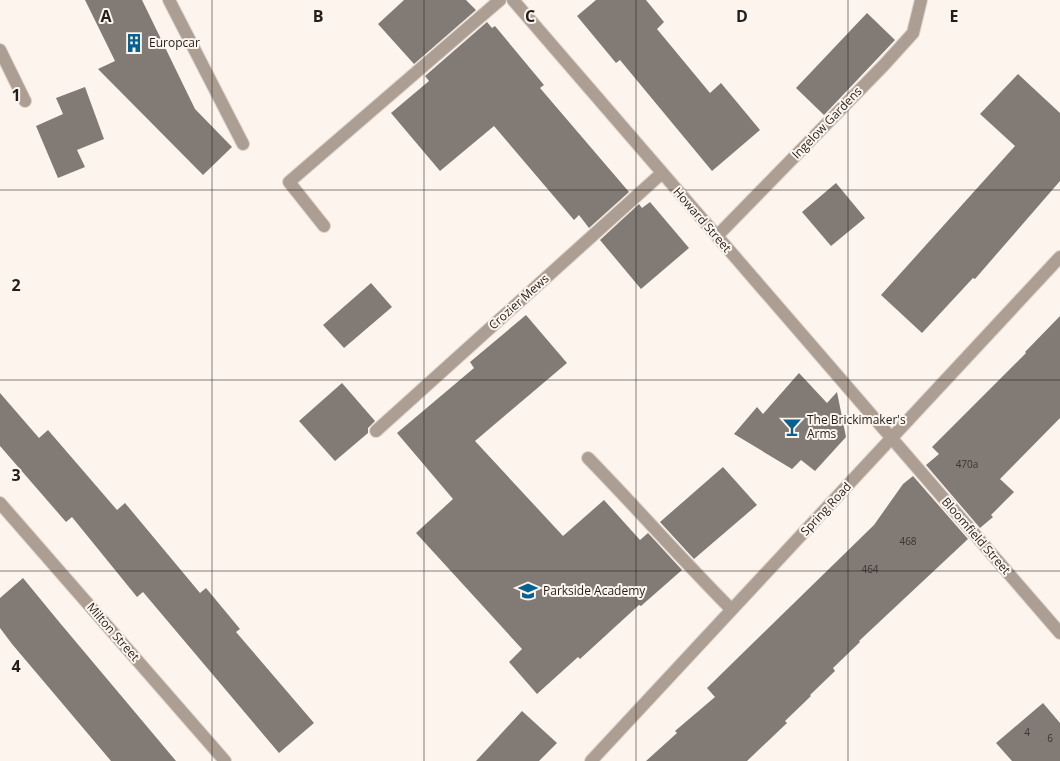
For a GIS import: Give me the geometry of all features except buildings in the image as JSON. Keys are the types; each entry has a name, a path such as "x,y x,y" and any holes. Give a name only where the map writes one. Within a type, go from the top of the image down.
{"street":[{"path":"169,0 243,144"},
{"path":"324,226 289,182 500,0"},
{"name":"Howard Street","path":"513,0 892,439"},
{"name":"Ingelow Gardens","path":"717,236 913,33 921,0"},
{"path":"0,50 24,101"},
{"name":"Crozier Mews","path":"376,432 662,173"},
{"name":"Spring Road","path":"591,761 1060,257"},
{"name":"Bloomfield Street","path":"892,439 1060,633"},
{"path":"588,458 731,609"},
{"name":"Milton Street","path":"0,503 225,761"}],"place":[{"name":"Europcar","path":"134,43"},
{"name":"The Brickimaker's Arms","path":"792,427"},
{"name":"Parkside Academy","path":"528,591"}]}
